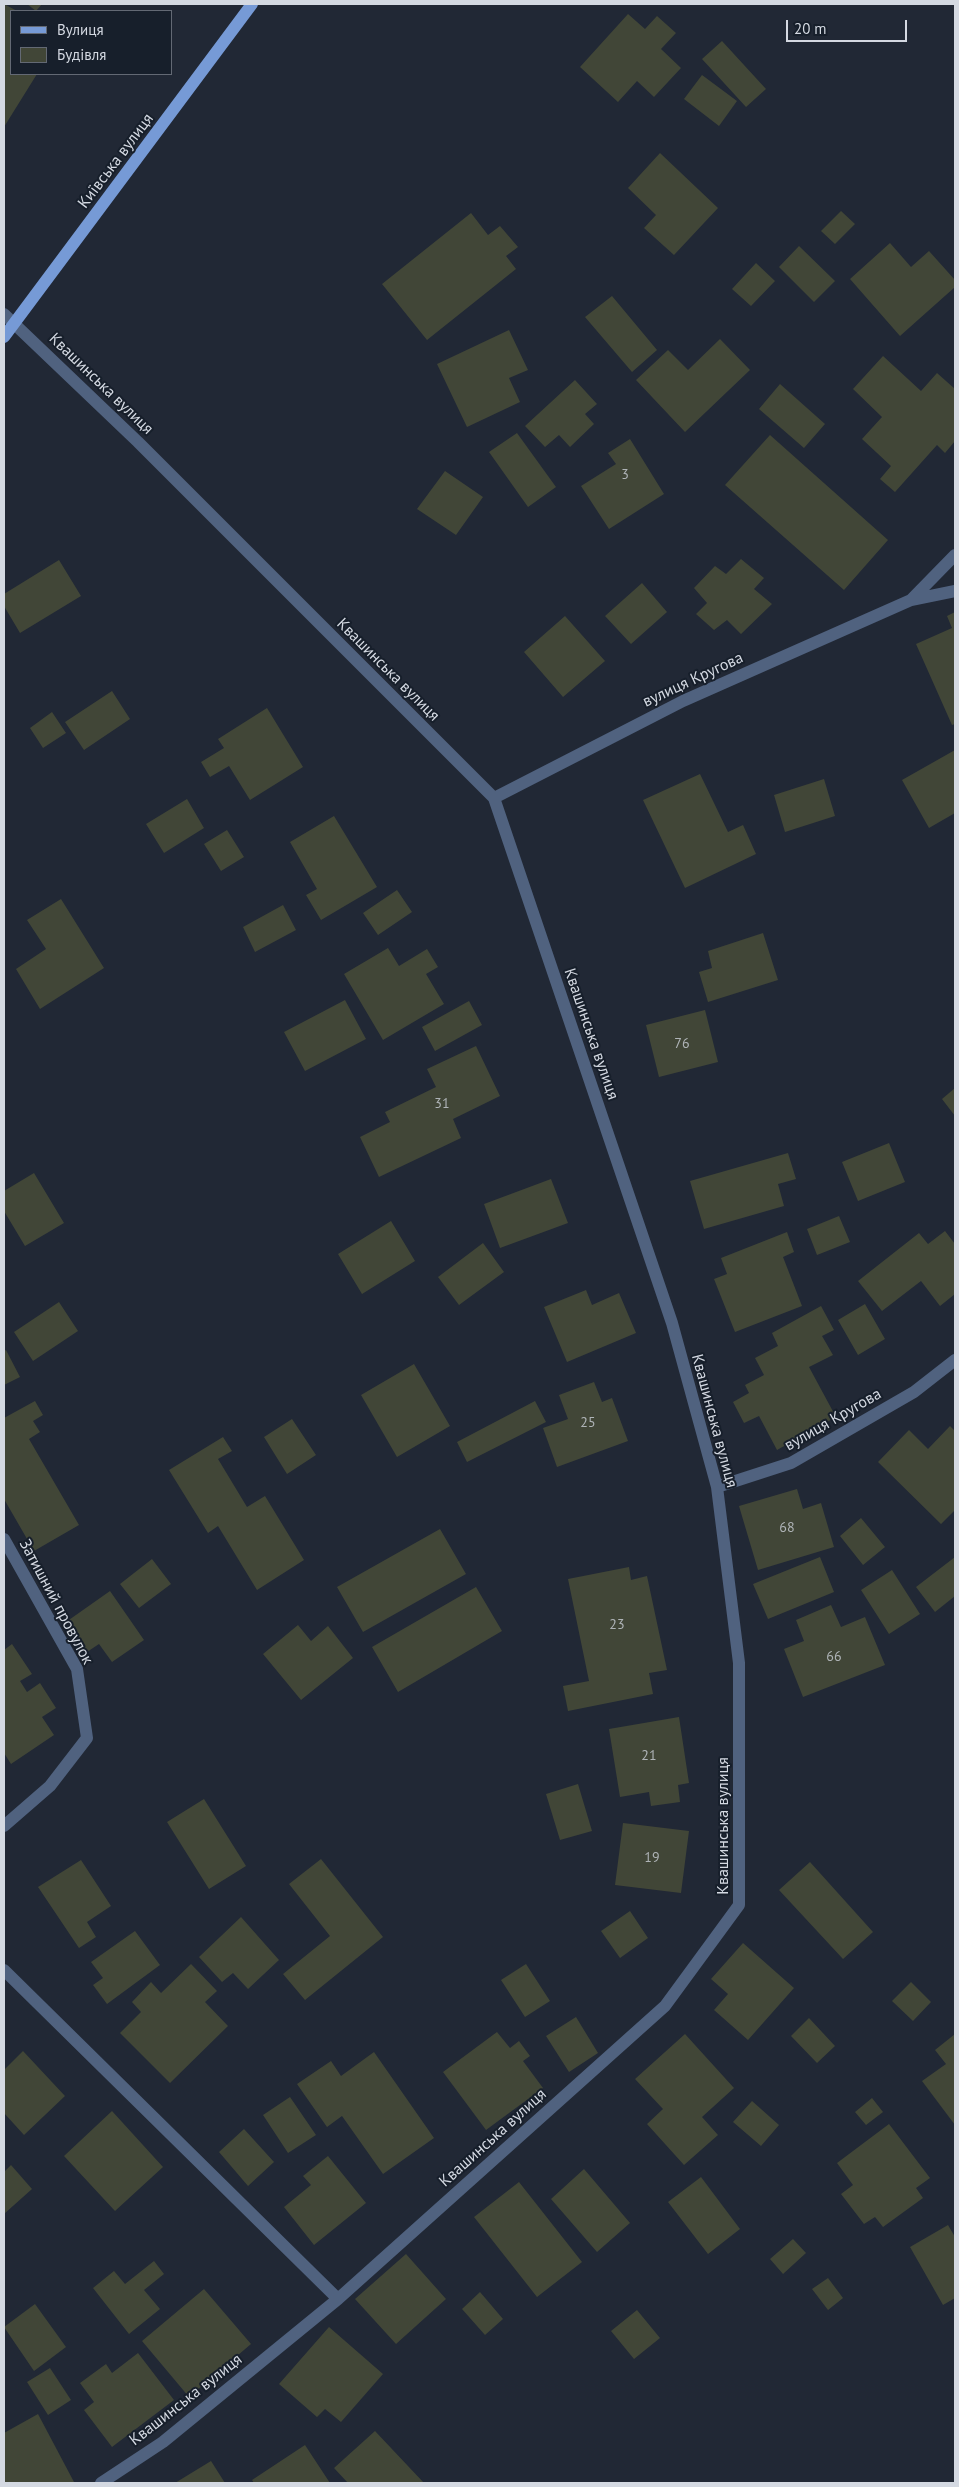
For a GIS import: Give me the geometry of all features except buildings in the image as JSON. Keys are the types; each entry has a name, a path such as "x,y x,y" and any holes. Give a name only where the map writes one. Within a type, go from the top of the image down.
{"main road":[{"name":"Київська вулиця","path":"4,337 252,4"}],"street":[{"name":"Квашинська вулиця","path":"4,314 138,442 494,798 672,1322 716,1487 738,1663 740,1905 665,2006 338,2299 162,2442 101,2483"},
{"name":"вулиця Кругова","path":"911,600 955,555"},
{"name":"вулиця Кругова","path":"494,798 684,701 911,600 955,591"},
{"name":"вулиця Кругова","path":"716,1487 791,1464 914,1392 955,1360"},
{"name":"Затишний провулок","path":"4,1539 77,1669 87,1738 50,1786 4,1826"},
{"path":"4,1970 338,2299"}]}
